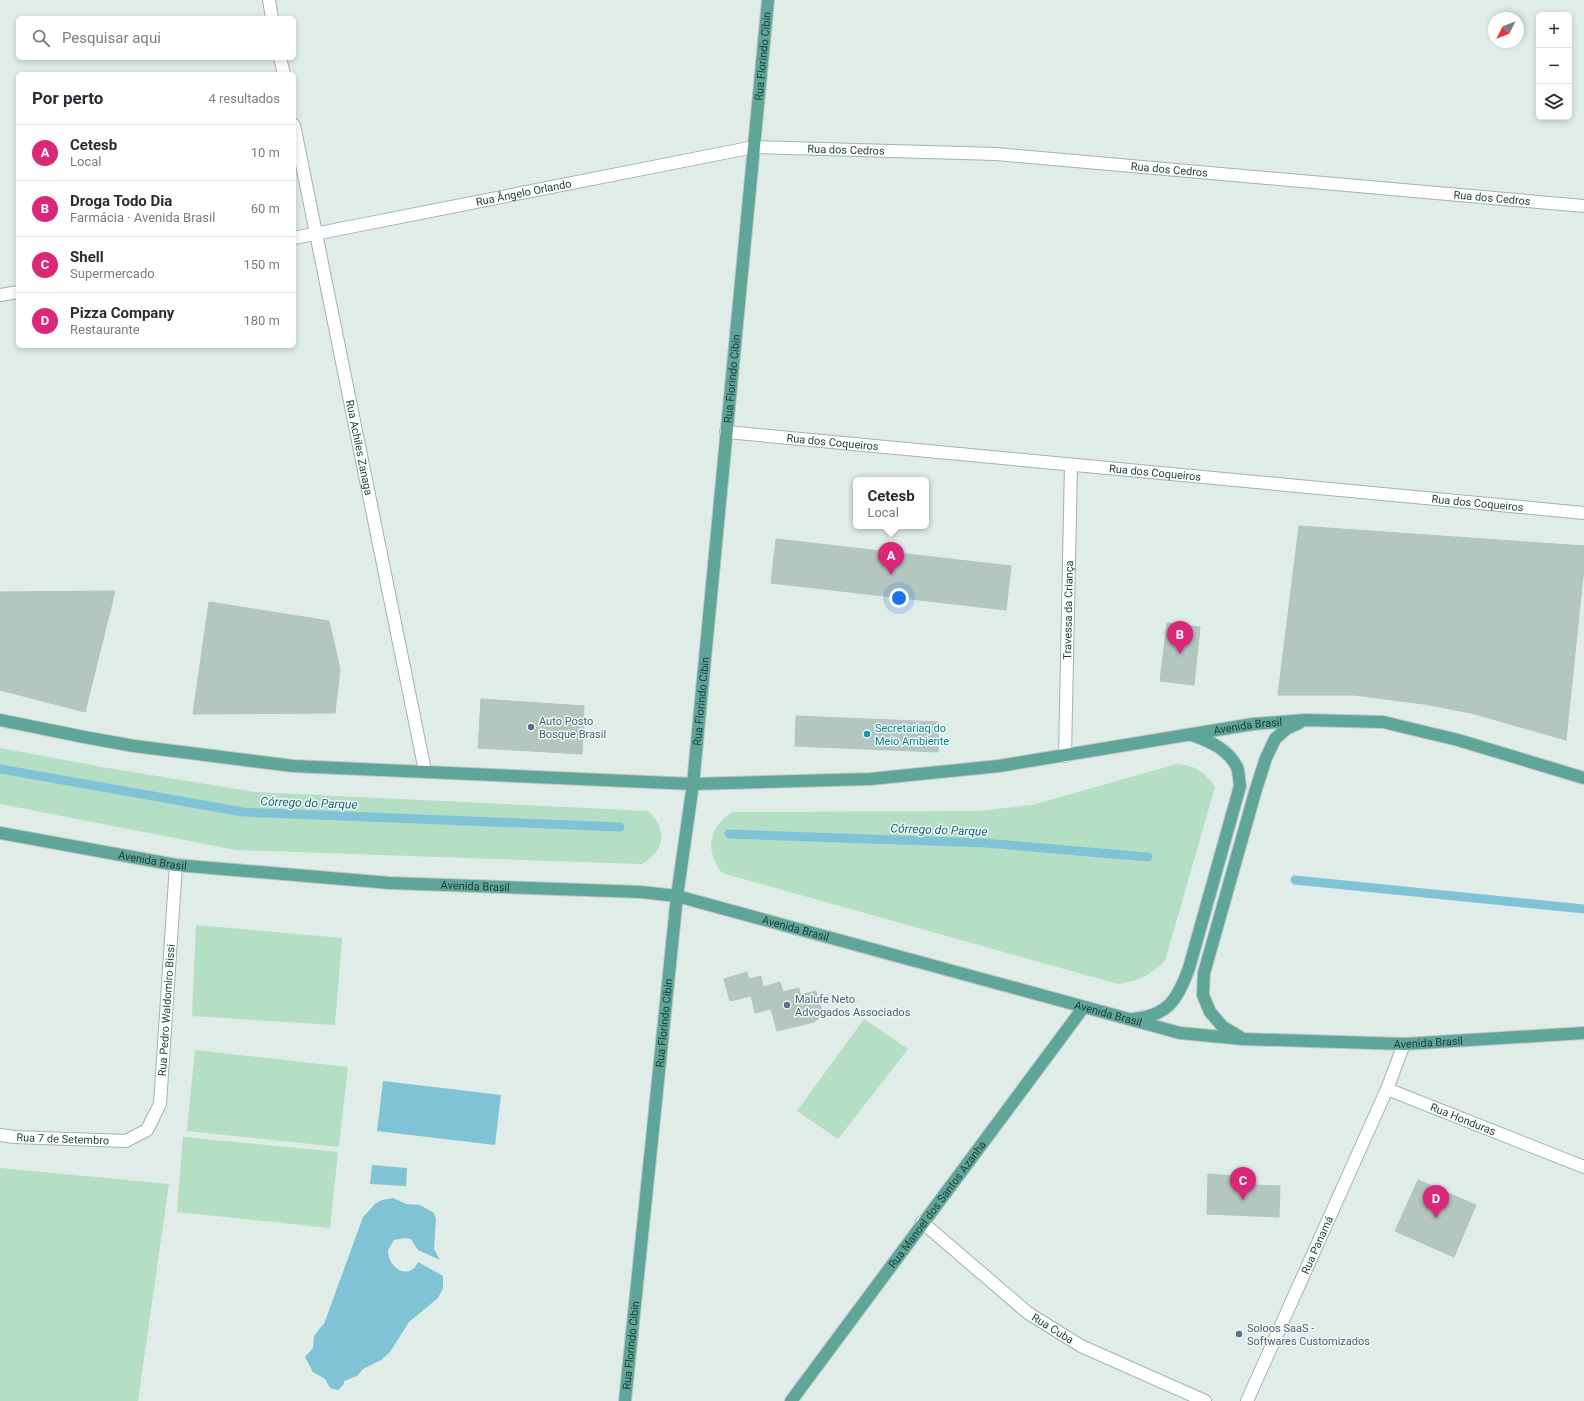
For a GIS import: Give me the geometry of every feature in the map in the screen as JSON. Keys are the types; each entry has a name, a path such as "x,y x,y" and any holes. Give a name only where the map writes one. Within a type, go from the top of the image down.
{"main road":[{"name":"Rua Florindo Cibin","path":"625,1401 677,896 692,784 768,0"},
{"name":"Avenida Brasil","path":"0,720 84,738 134,746 293,766 692,784 870,779 999,766 1253,724 1305,720 1383,722 1458,740 1584,778"},
{"path":"1243,1039 1223,1027 1210,1012 1203,995 1204,973 1266,758 1275,739 1286,729 1305,720"},
{"path":"1126,1019 1148,1017 1167,1008 1181,991 1189,968 1240,786 1237,768 1227,754 1213,743 1192,734"},
{"name":"Avenida Brasil","path":"0,833 176,865 390,882 642,892 677,896 1083,1008 1180,1033 1243,1039 1404,1044 1584,1033"},
{"name":"Rua Manoel dos Santos Azanha","path":"791,1401 922,1222 1083,1008"}],"street":[{"path":"269,0 272,16"},
{"path":"280,60 284,72"},
{"name":"Rua Achiles Zanaga","path":"296,135 425,771"},
{"name":"Rua dos Cedros","path":"754,147 996,154 1584,206"},
{"name":"Rua Ângelo Orlando","path":"296,238 754,147"},
{"path":"0,295 16,292"},
{"name":"Rua dos Coqueiros","path":"726,432 1584,514"},
{"name":"Travessa da Criança","path":"1065,756 1070,465"},
{"name":"Rua Pedro Waldomiro Bissi","path":"126,1141 147,1130 160,1104 176,865"},
{"path":"1387,1089 1404,1044"},
{"name":"Rua Honduras","path":"1387,1089 1584,1167"},
{"name":"Rua Panamá","path":"1247,1401 1387,1089"},
{"name":"Rua 7 de Setembro","path":"0,1135 14,1137 126,1141"},
{"name":"Rua Cuba","path":"922,1222 1028,1313 1081,1346 1205,1401"}],"green space":[{"path":"0,748 108,768 255,792 648,811 659,825 661,839 655,853 650,859 642,864 236,850 0,804"},
{"path":"1177,764 1189,766 1199,770 1215,787 1165,961 1154,971 1143,977 1118,984 722,873 713,856 711,848 714,832 718,825 732,812 978,811 1032,805"},
{"path":"196,925 342,938 335,1025 192,1016"},
{"path":"864,1019 908,1049 838,1139 797,1111"},
{"path":"195,1050 348,1067 339,1147 187,1131"},
{"path":"183,1137 338,1152 330,1228 177,1212"},
{"path":"0,1168 169,1184 138,1401 0,1401"}],"water":[{"path":"383,1081 501,1095 495,1145 377,1131"},
{"path":"372,1165 407,1168 406,1186 370,1184"},
{"path":"393,1198 406,1204 420,1205 434,1213 436,1219 434,1249 440,1260 418,1250 411,1239 405,1238 394,1240 388,1250 392,1263 395,1267 405,1272 414,1268 418,1262 443,1276 443,1288 438,1298 409,1322 390,1352 381,1360 363,1369 357,1376 344,1381 344,1384 338,1390 330,1388 325,1379 313,1372 305,1357 313,1348 314,1336 324,1324 363,1217 376,1203"}],"building":[{"path":"1299,526 1584,546 1584,567 1566,740 1471,713 1424,704 1354,695 1278,695"},
{"path":"776,539 1011,566 1006,610 771,583"},
{"path":"115,591 85,712 0,690 0,592"},
{"path":"209,602 329,621 340,669 335,713 193,714"},
{"path":"1167,623 1200,627 1194,685 1160,681"},
{"name":"Auto Posto Bosque Brasil","path":"481,699 584,706 582,754 478,748"},
{"name":"Secretariaq do Meio Ambiente","path":"796,716 939,722 938,752 795,746"},
{"name":"Malufe Neto Advogados Associados","path":"747,972 749,979 761,976 763,987 780,982 783,992 799,988 800,995 816,991 822,1011 819,1018 814,1022 777,1031 771,1009 755,1013 751,996 730,1001 724,979"},
{"path":"1208,1174 1234,1176 1233,1184 1280,1186 1279,1217 1207,1214"},
{"path":"1418,1180 1476,1205 1454,1257 1395,1231"}],"waterway":[{"name":"Córrego do Parque","path":"0,769 243,812 620,827"},
{"name":"Córrego do Parque","path":"729,834 985,843 1148,857"},
{"path":"1295,880 1584,909"}],"place":[{"name":"Cetesb","path":"891,575"},
{"name":"Droga Todo Dia","path":"1180,654"},
{"name":"Auto Posto Bosque Brasil","path":"531,727"},
{"name":"Secretariaq do Meio Ambiente","path":"867,734"},
{"name":"Malufe Neto Advogados Associados","path":"787,1005"},
{"name":"Shell","path":"1243,1200"},
{"name":"Pizza Company","path":"1436,1218"},
{"name":"Soloos SaaS - Softwares Customizados","path":"1239,1334"}]}
